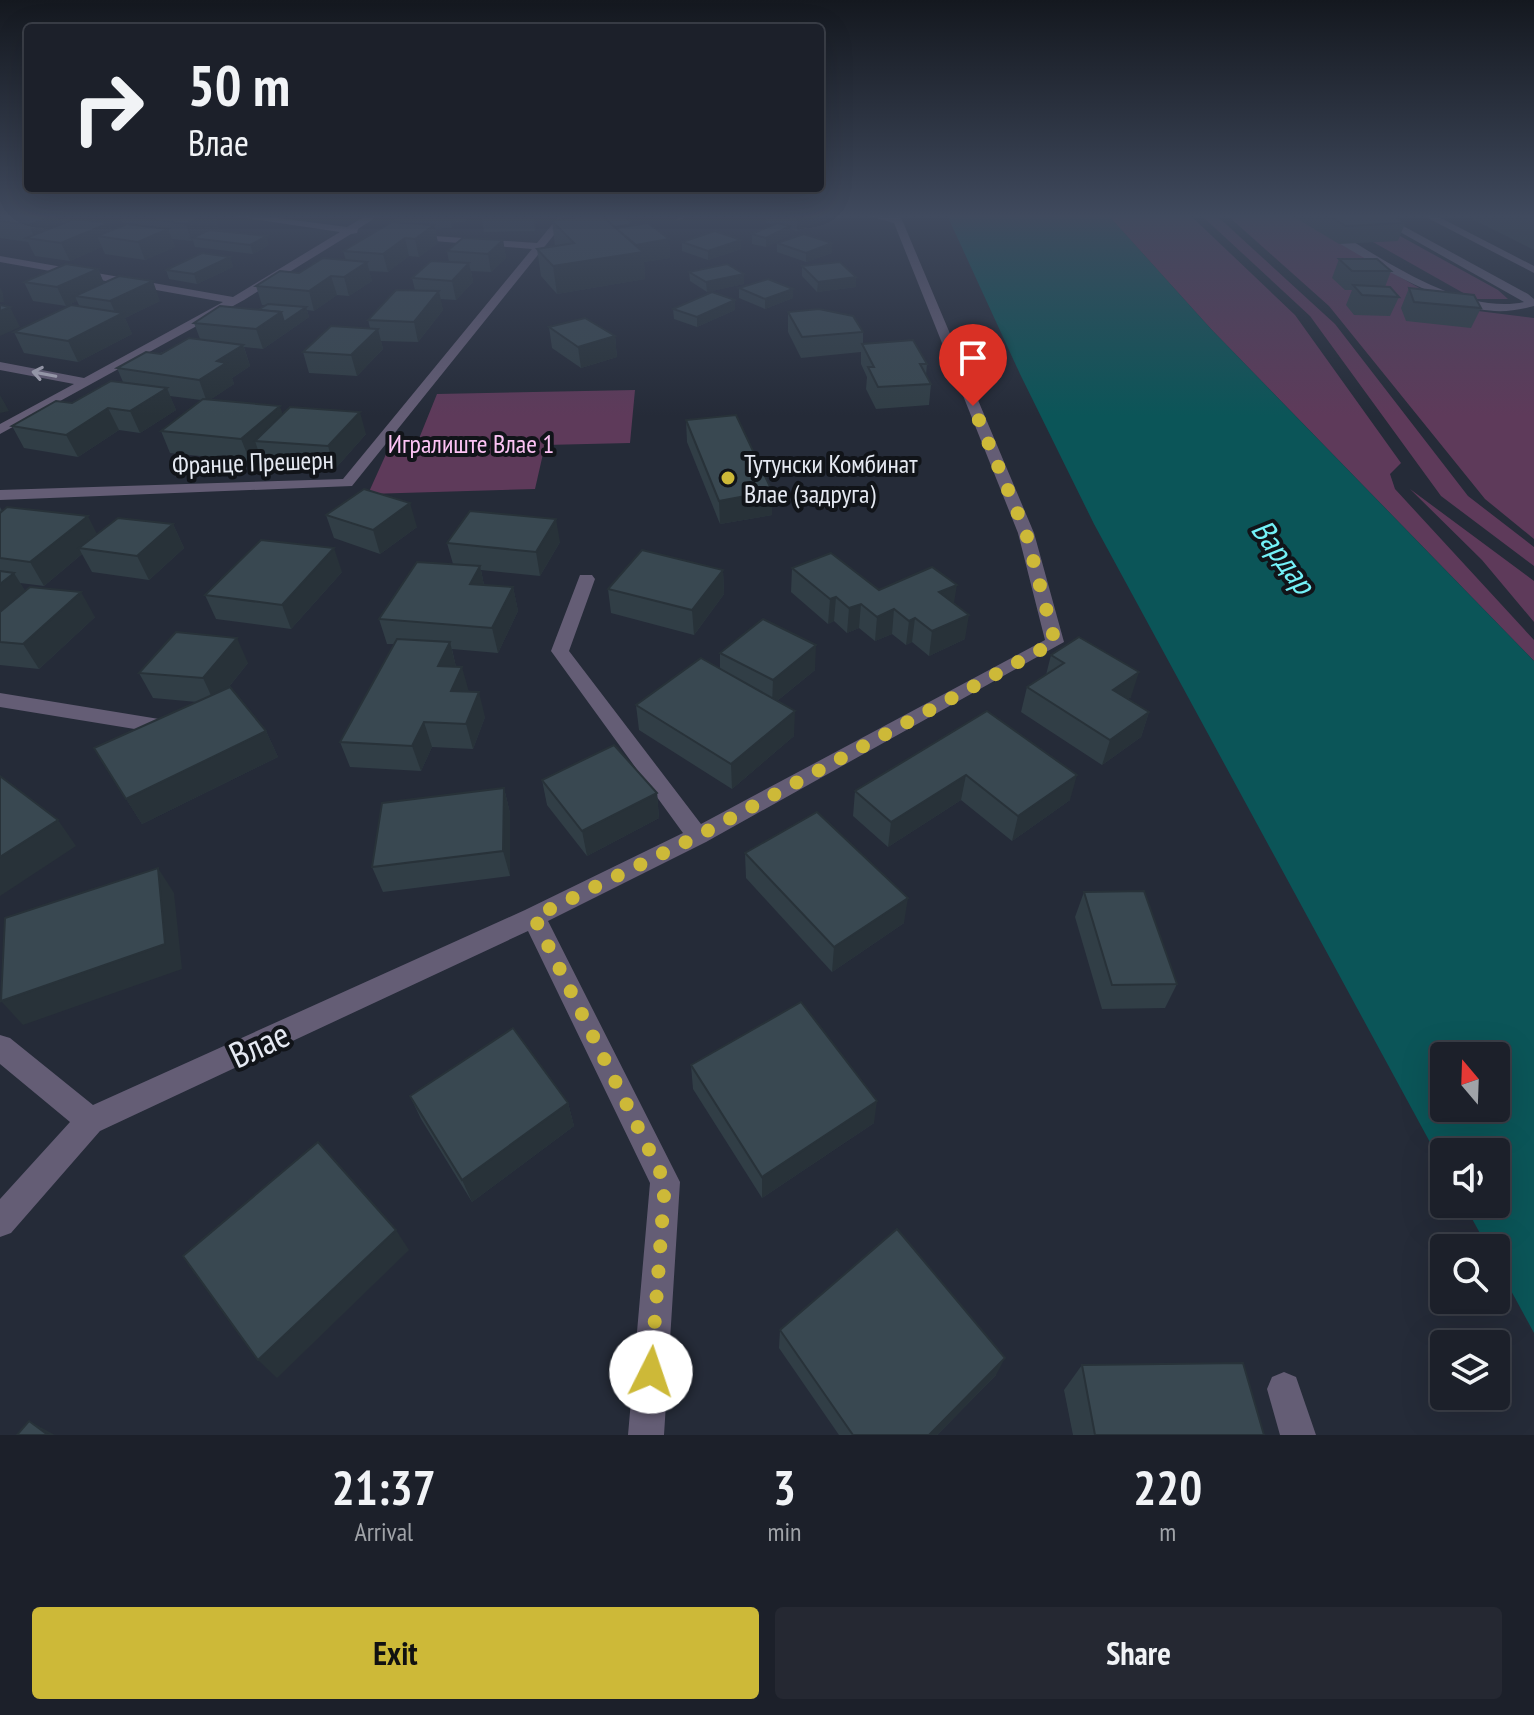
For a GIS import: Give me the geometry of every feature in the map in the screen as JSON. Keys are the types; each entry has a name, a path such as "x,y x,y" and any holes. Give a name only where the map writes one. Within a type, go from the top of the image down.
{"street":[{"path":"128,282 234,301"},
{"path":"0,430 266,282"},
{"name":"Францe Прешерн","path":"0,495 347,483 509,282"},
{"name":"Влае","path":"90,1121 534,917 698,836 1055,642 1026,533 922,282"},
{"path":"1421,282 1447,297 1488,308 1527,306 1532,301 1497,282"},
{"path":"0,366 88,383"},
{"path":"586,579 560,651 698,836"},
{"path":"0,700 159,726"},
{"path":"534,917 665,1182 646,1435"},
{"path":"0,1047 90,1121 0,1222"},
{"path":"1284,1389 1298,1435"}],"green space":[{"path":"1169,282 1260,282 1295,315 1401,463 1390,474 1395,489 1534,640 1534,661"},
{"path":"1273,282 1289,282 1335,324 1468,496 1534,547 1534,566 1441,496 1310,316"},
{"path":"1302,282 1409,282 1435,297 1470,310 1534,318 1534,539 1485,499 1329,306"},
{"path":"1444,282 1483,282 1508,299 1474,299"},
{"name":"Игралиште Влае 1","path":"635,390 630,443 545,445 535,489 368,494 387,452 414,451 437,394"},
{"path":"1410,489 1534,581 1534,622 1482,560"}],"water":[{"name":"Вардар","path":"978,282 1169,282 1534,661 1534,1333 1510,1289 1510,1234 1480,1234 1472,1218 1510,1218 1510,1138 1430,1138 1430,1142 1094,524"}],"building":[{"path":"24,282 68,282 57,287"},
{"path":"106,282 151,282 110,301 75,296"},
{"path":"262,282 322,282 309,291 256,286"},
{"path":"758,282 775,282 793,289 765,299 739,288"},
{"path":"1353,285 1390,287 1399,297 1362,295"},
{"path":"1409,288 1474,295 1481,308 1414,302"},
{"path":"396,290 439,291 414,322 368,320"},
{"path":"712,292 735,300 697,317 673,309"},
{"path":"268,304 306,307 284,322 281,312 258,310"},
{"path":"71,305 123,313 68,341 14,332"},
{"path":"220,306 281,312 256,329 194,323"},
{"path":"819,309 853,316 863,332 802,337 788,312"},
{"path":"585,318 615,336 578,347 549,327"},
{"path":"331,326 378,329 351,355 303,352"},
{"path":"189,338 243,345 217,361 226,363 199,380 117,368 146,352 161,354"},
{"path":"913,340 927,364 920,364 931,384 878,387 868,367 874,367 862,344"},
{"path":"111,381 167,388 130,411 108,408 66,435 12,426 56,401 72,403"},
{"path":"203,399 280,406 241,439 161,431"},
{"path":"290,407 360,412 328,446 255,441"},
{"path":"736,415 772,491 719,501 686,420"},
{"path":"364,489 410,503 373,530 326,515"},
{"path":"7,507 88,516 30,562 0,558 0,513"},
{"path":"470,511 556,519 536,552 447,543"},
{"path":"118,518 173,524 137,556 79,548"},
{"path":"261,540 334,548 282,605 205,595"},
{"path":"642,550 723,570 692,610 608,589"},
{"path":"831,553 879,590 932,567 957,585 939,592 969,615 932,631 915,618 909,621 894,609 877,617 861,604 849,608 836,597 830,599 792,568"},
{"path":"417,562 480,566 470,584 513,587 492,628 379,619"},
{"path":"0,571 14,573 0,584"},
{"path":"30,587 81,592 23,644 0,642 0,612"},
{"path":"763,619 816,645 773,680 720,653"},
{"path":"176,632 237,638 203,678 139,673"},
{"path":"1079,637 1139,672 1113,690 1149,712 1110,740 1027,687 1064,663 1051,655"},
{"path":"397,639 450,642 438,666 462,667 451,691 479,692 466,724 424,722 412,746 340,742"},
{"path":"701,658 795,711 731,764 636,705"},
{"path":"230,687 266,731 126,799 94,748"},
{"path":"987,711 1077,775 1018,816 966,775 891,822 855,791"},
{"path":"614,745 657,793 582,831 542,780"},
{"path":"0,776 58,820 0,857"},
{"path":"504,788 503,851 372,867 382,803"},
{"path":"817,812 908,898 834,947 745,853"},
{"path":"158,868 165,944 1,1001 5,918"},
{"path":"1144,891 1177,984 1112,985 1084,892"},
{"path":"801,1002 877,1101 762,1177 691,1065"},
{"path":"513,1028 568,1103 462,1180 410,1096"},
{"path":"318,1142 396,1230 258,1360 183,1256"},
{"path":"897,1229 1005,1358 929,1435 853,1435 780,1330"},
{"path":"1243,1363 1264,1435 1095,1435 1082,1365"},
{"path":"29,1421 48,1435 17,1435"}],"place":[{"name":"Тутунски Комбинат Влае (задруга)","path":"728,478"}],"route":[{"path":"651,1372 665,1182 534,917 698,836 1055,642 1026,533 973,406"}]}
